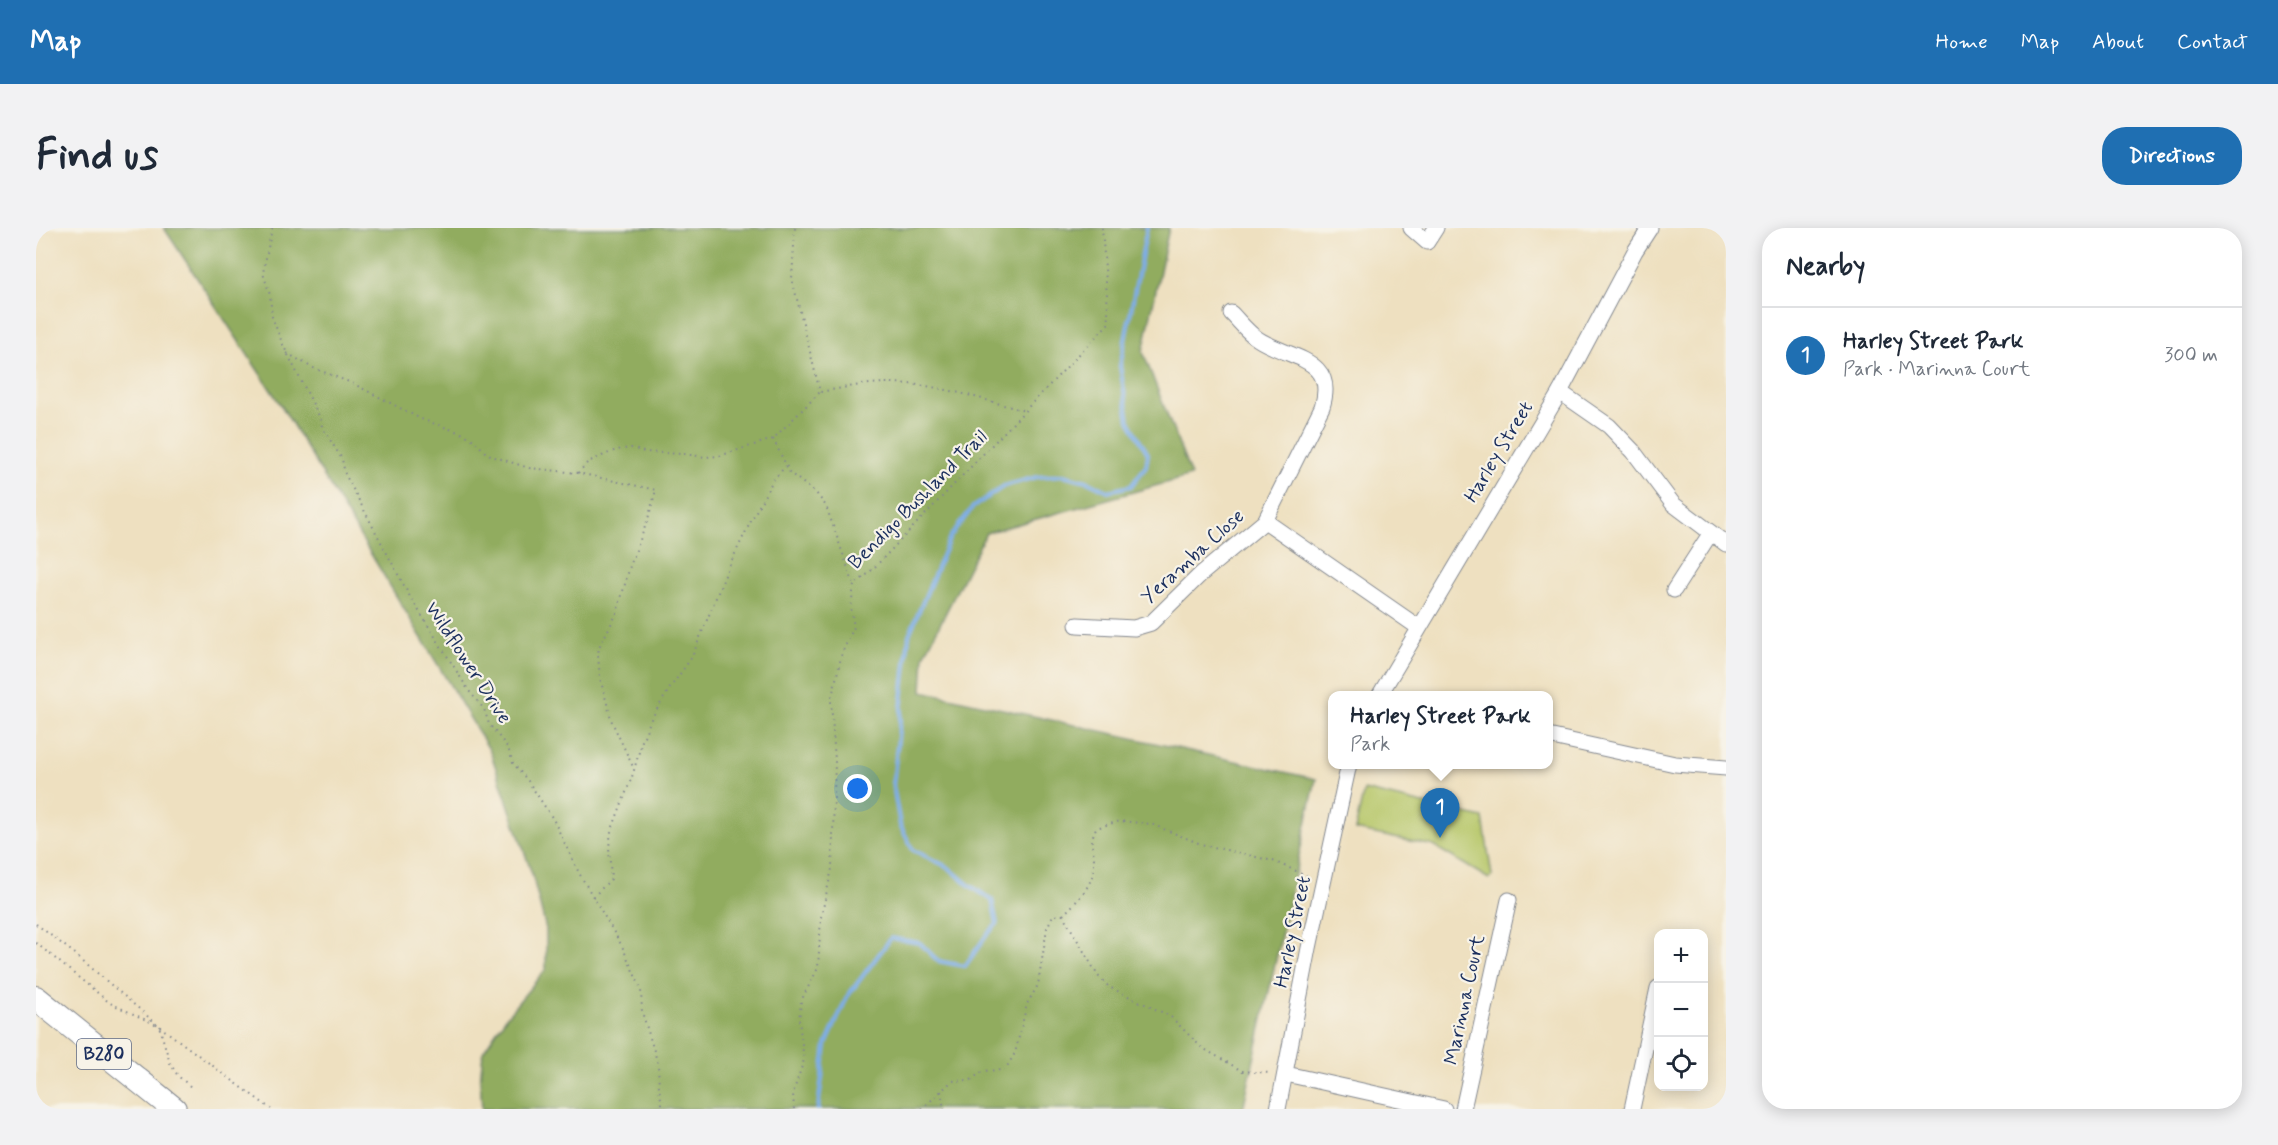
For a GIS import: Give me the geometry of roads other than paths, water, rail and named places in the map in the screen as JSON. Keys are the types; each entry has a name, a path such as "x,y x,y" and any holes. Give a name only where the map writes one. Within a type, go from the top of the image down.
{"main road":[{"name":"B280","path":"36,998 174,1109"}],"street":[{"path":"1411,228 1427,242 1436,228"},
{"name":"Harley Street","path":"1381,691 1560,392 1635,251 1650,228"},
{"name":"Yeramba Close","path":"1077,625 1134,628 1151,623 1201,574 1264,521 1323,407 1326,387 1321,372 1308,360 1278,350 1256,338 1232,313"},
{"path":"1560,392 1609,426 1633,451 1672,504 1726,544"},
{"name":"Yeramba Close","path":"1264,521 1418,627"},
{"path":"1674,590 1710,534"},
{"path":"1553,737 1675,764 1726,768"},
{"name":"Harley Street","path":"1278,1109 1348,769"},
{"name":"Marinna Court","path":"1463,1109 1509,900"},
{"path":"1632,1109 1654,1010"},
{"path":"1286,1074 1444,1109"}],"waterway":[{"path":"818,1109 826,1045 847,997 891,938 920,943 938,961 965,966 997,924 992,900 969,885 948,867 913,850 900,825 893,785 909,635 950,537 973,507 1004,486 1037,477 1063,475 1087,481 1108,491 1131,486 1146,466 1148,454 1129,421 1120,366 1147,228"}],"place":[{"name":"Harley Street Park","path":"1440,838"}]}
